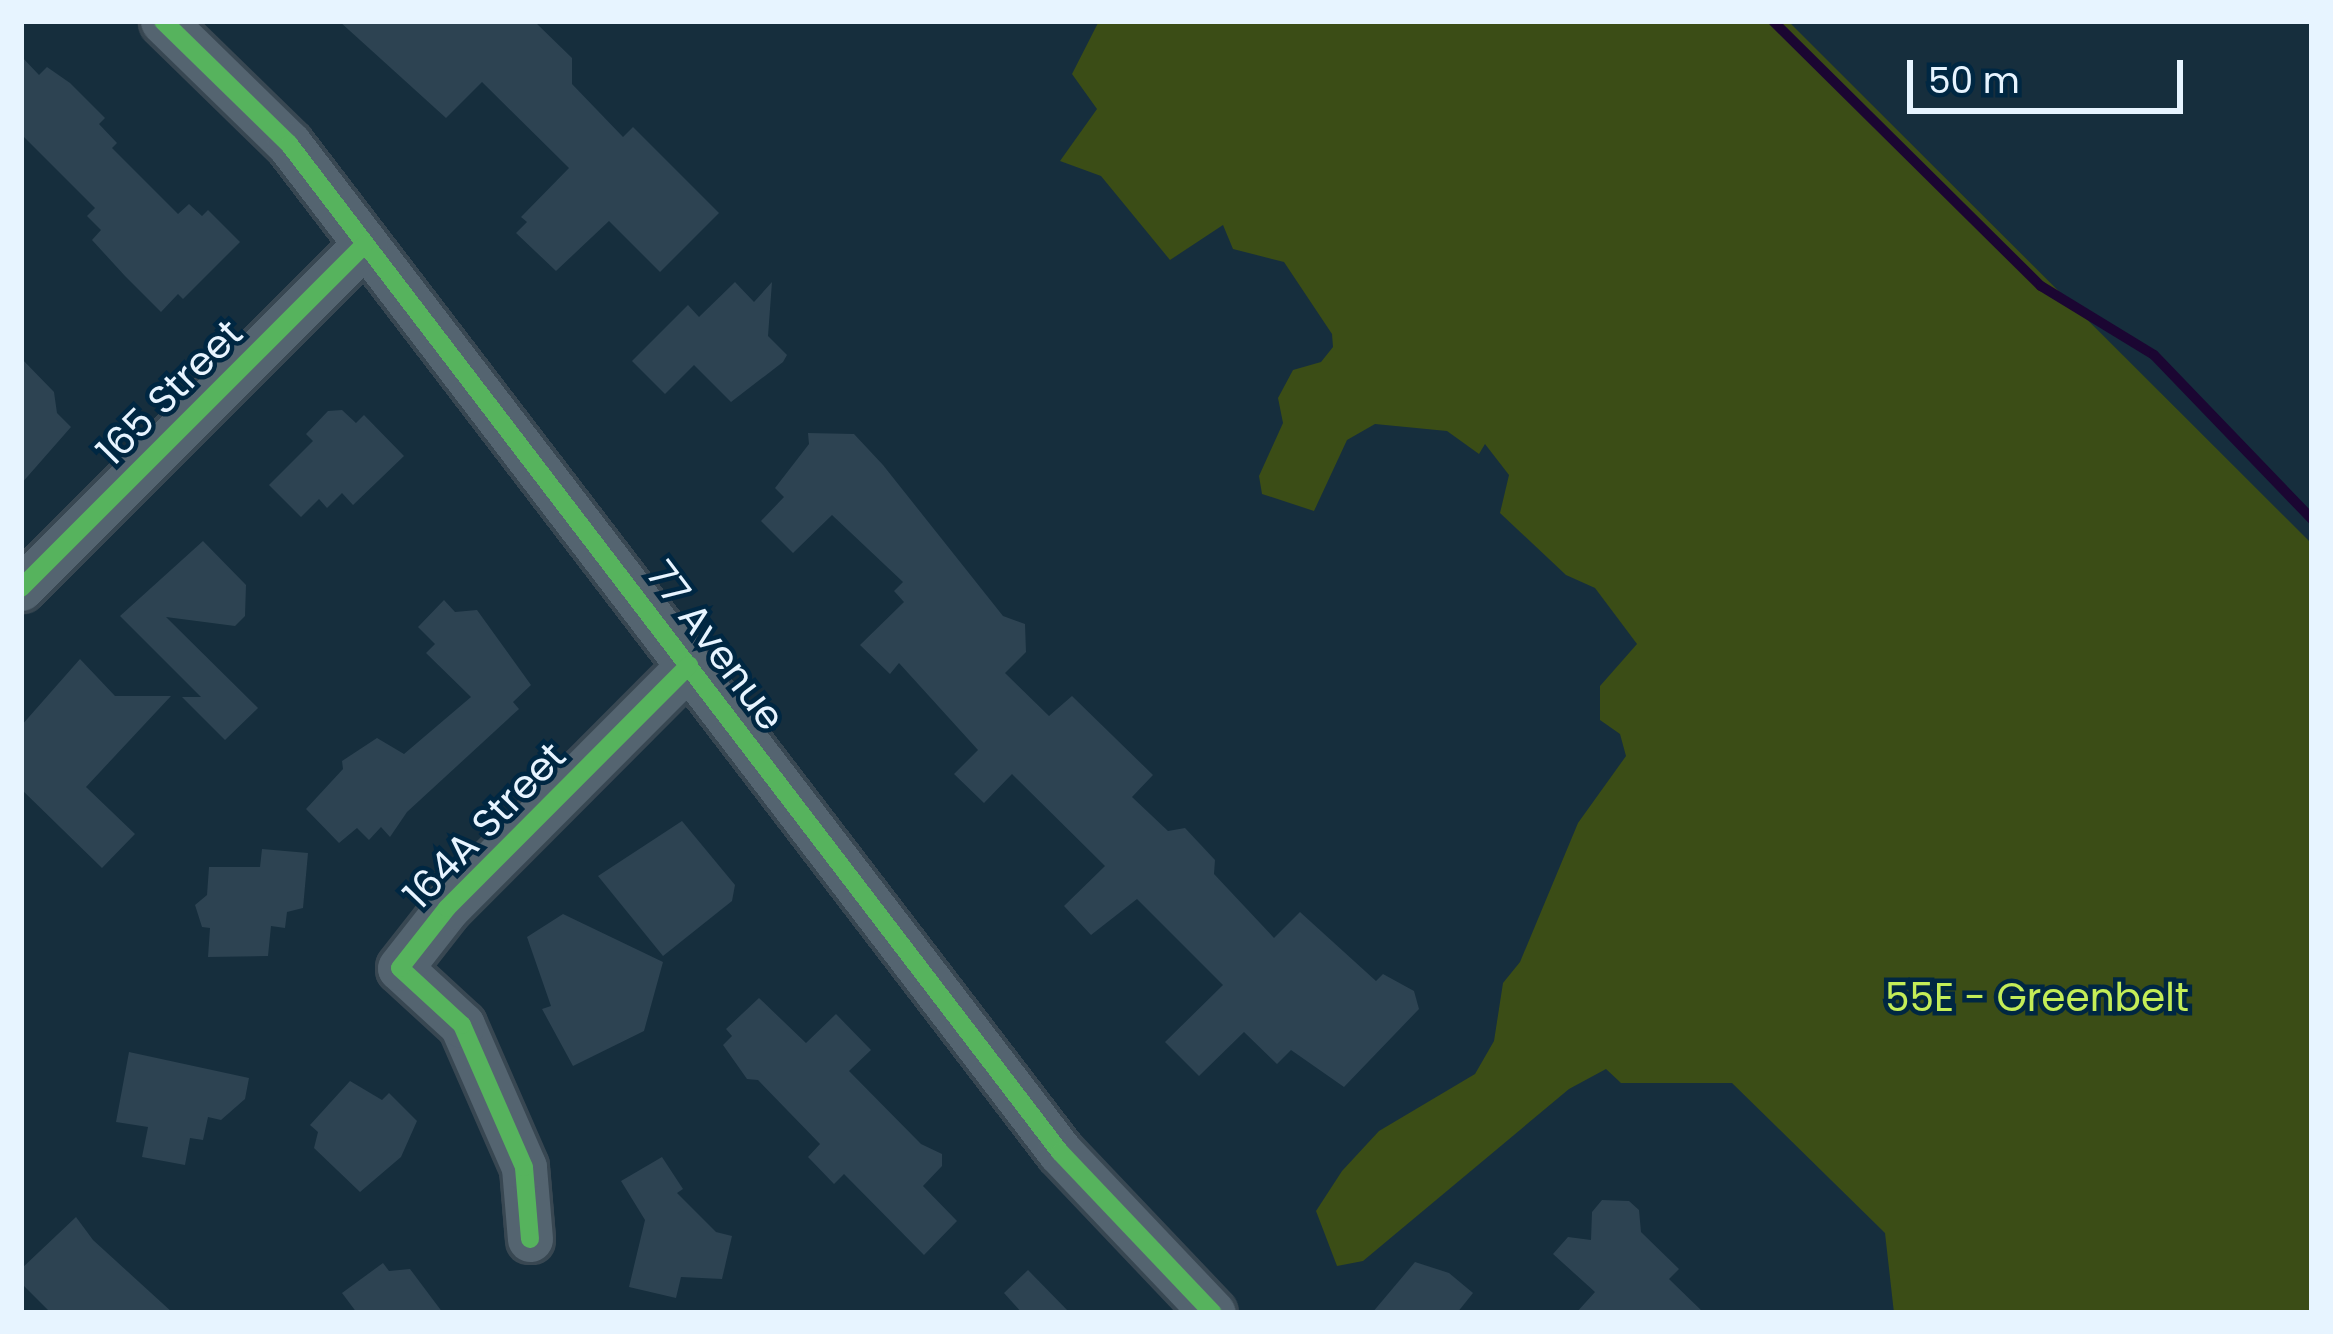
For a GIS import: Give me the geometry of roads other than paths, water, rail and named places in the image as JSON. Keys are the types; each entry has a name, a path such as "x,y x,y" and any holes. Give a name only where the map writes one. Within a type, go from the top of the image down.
{"street":[{"name":"77 Avenue","path":"163,21 290,144 1060,1152 1214,1313"},
{"name":"165 Street","path":"21,588 365,244"},
{"name":"164A Street","path":"530,1239 524,1167 462,1025 400,968 447,908 689,665"}],"waterway":[{"path":"1773,21 2041,286 2154,355 2312,519"}],"park label":[{"name":"55E - Greenbelt","path":"2037,998"}]}
